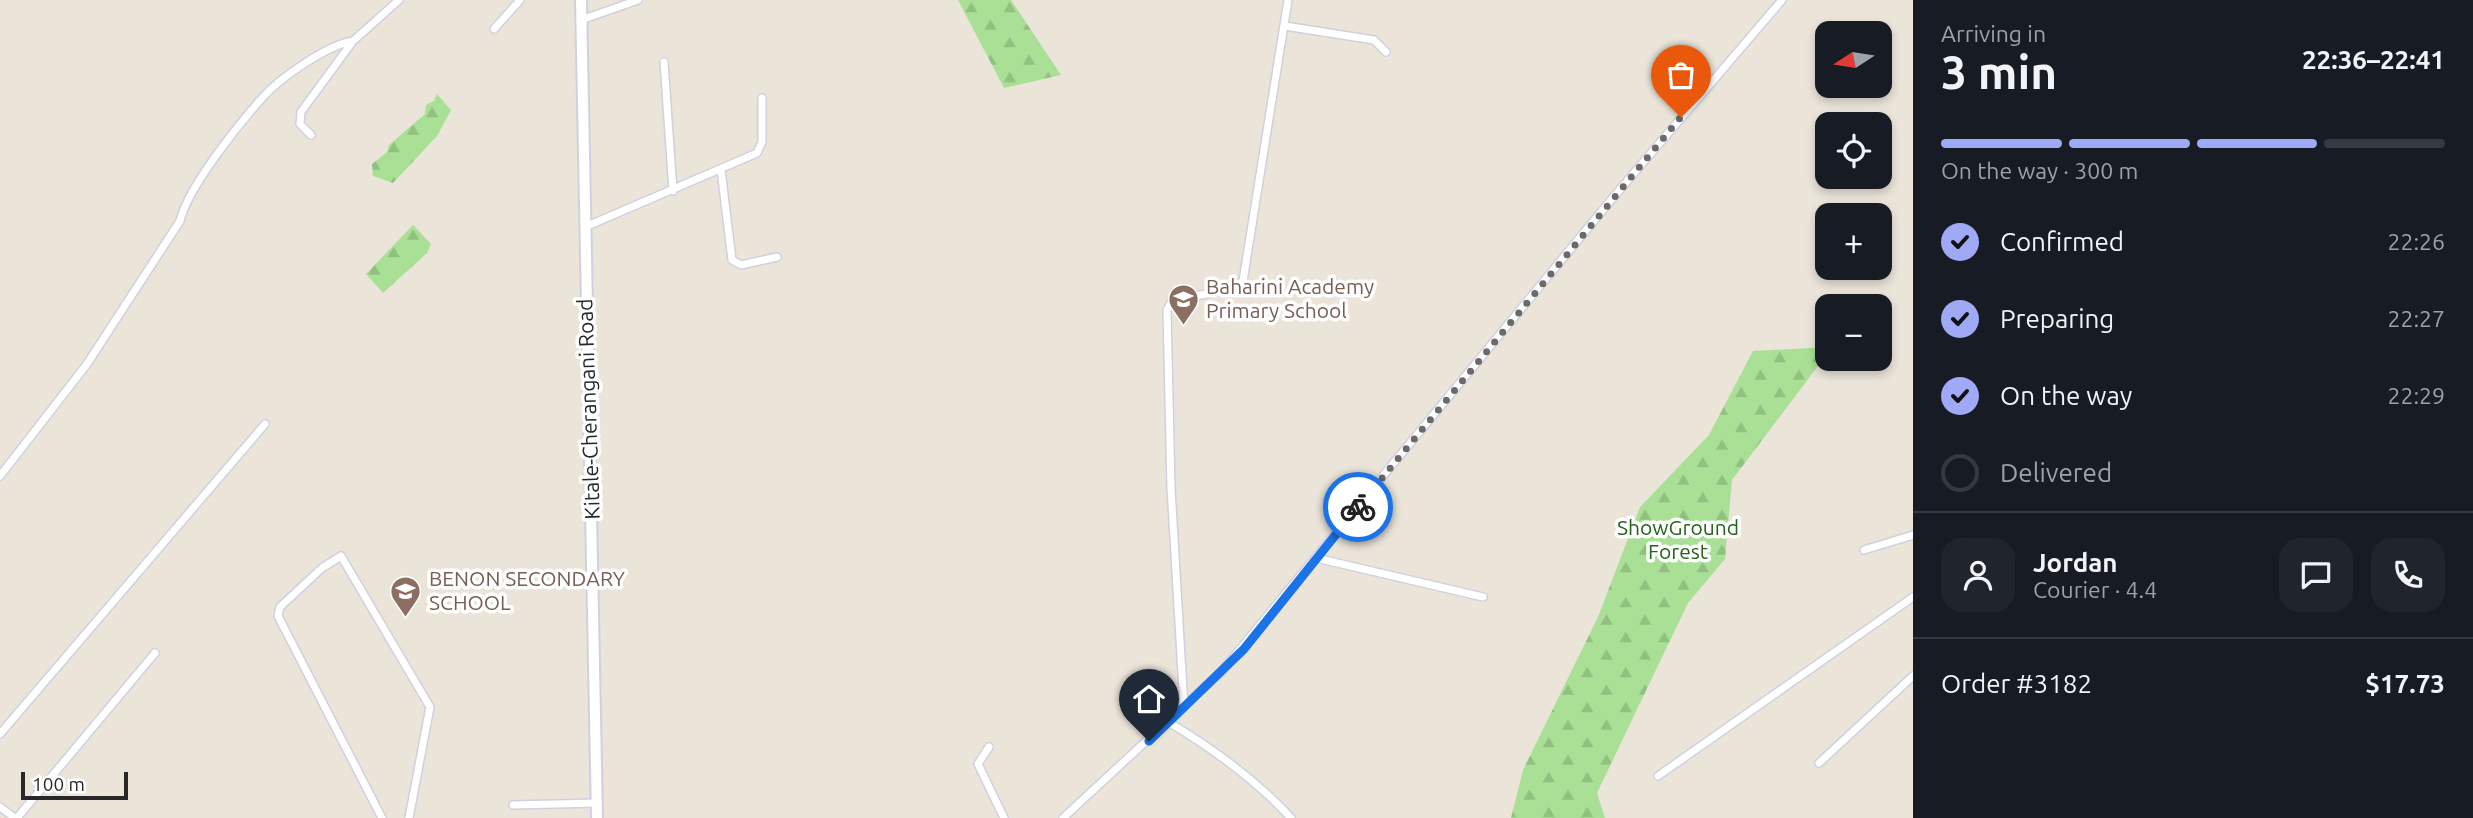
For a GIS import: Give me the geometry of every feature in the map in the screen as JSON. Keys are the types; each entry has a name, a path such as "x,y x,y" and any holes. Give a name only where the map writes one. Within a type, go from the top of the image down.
{"main road":[{"name":"Kitale-Cherangani Road","path":"581,0 597,818"}],"street":[{"path":"311,135 300,124 299,116 353,41 399,0"},
{"path":"494,29 520,0"},
{"path":"581,20 638,0"},
{"path":"1184,707 1171,488 1167,310 1171,301 1234,288 1243,281 1288,0"},
{"path":"1063,818 1170,723 1244,649 1315,558 1637,169 1782,0"},
{"path":"1285,26 1374,40 1386,52"},
{"path":"0,476 87,364 180,221 189,194 264,96 297,69 341,43 353,41"},
{"path":"664,62 673,191"},
{"path":"584,228 759,152 762,98"},
{"path":"721,170 732,260 741,265 777,257"},
{"path":"0,734 265,424"},
{"path":"1864,550 1913,535"},
{"path":"382,818 278,616 280,607 338,556 344,557 430,706 409,818"},
{"path":"1315,558 1483,597"},
{"path":"1658,776 1913,597"},
{"path":"0,807 16,818 155,653"},
{"path":"1819,763 1913,676"},
{"path":"1170,723 1219,752 1264,790 1291,818"},
{"path":"989,747 978,764 1004,818"},
{"path":"513,805 597,803"}],"green space":[{"path":"958,0 1011,0 1061,75 1004,88"},
{"path":"437,94 451,110 437,136 393,183 373,176 372,164 387,152 389,145 425,114 426,105 434,101"},
{"path":"413,225 431,244 427,253 383,293 366,274"},
{"name":"ShowGround Forest","path":"1815,348 1815,370 1732,480 1725,559 1688,603 1597,793 1605,818 1511,818 1523,770 1598,617 1640,507 1709,435 1753,351"}],"way so far":[{"path":"1358,507 1681,117"}],"place":[{"name":"Baharini Academy Primary School","path":"1183,326"},
{"name":"BENON SECONDARY SCHOOL","path":"406,618"}],"route":[{"path":"1149,741 1244,649 1358,507"}]}
